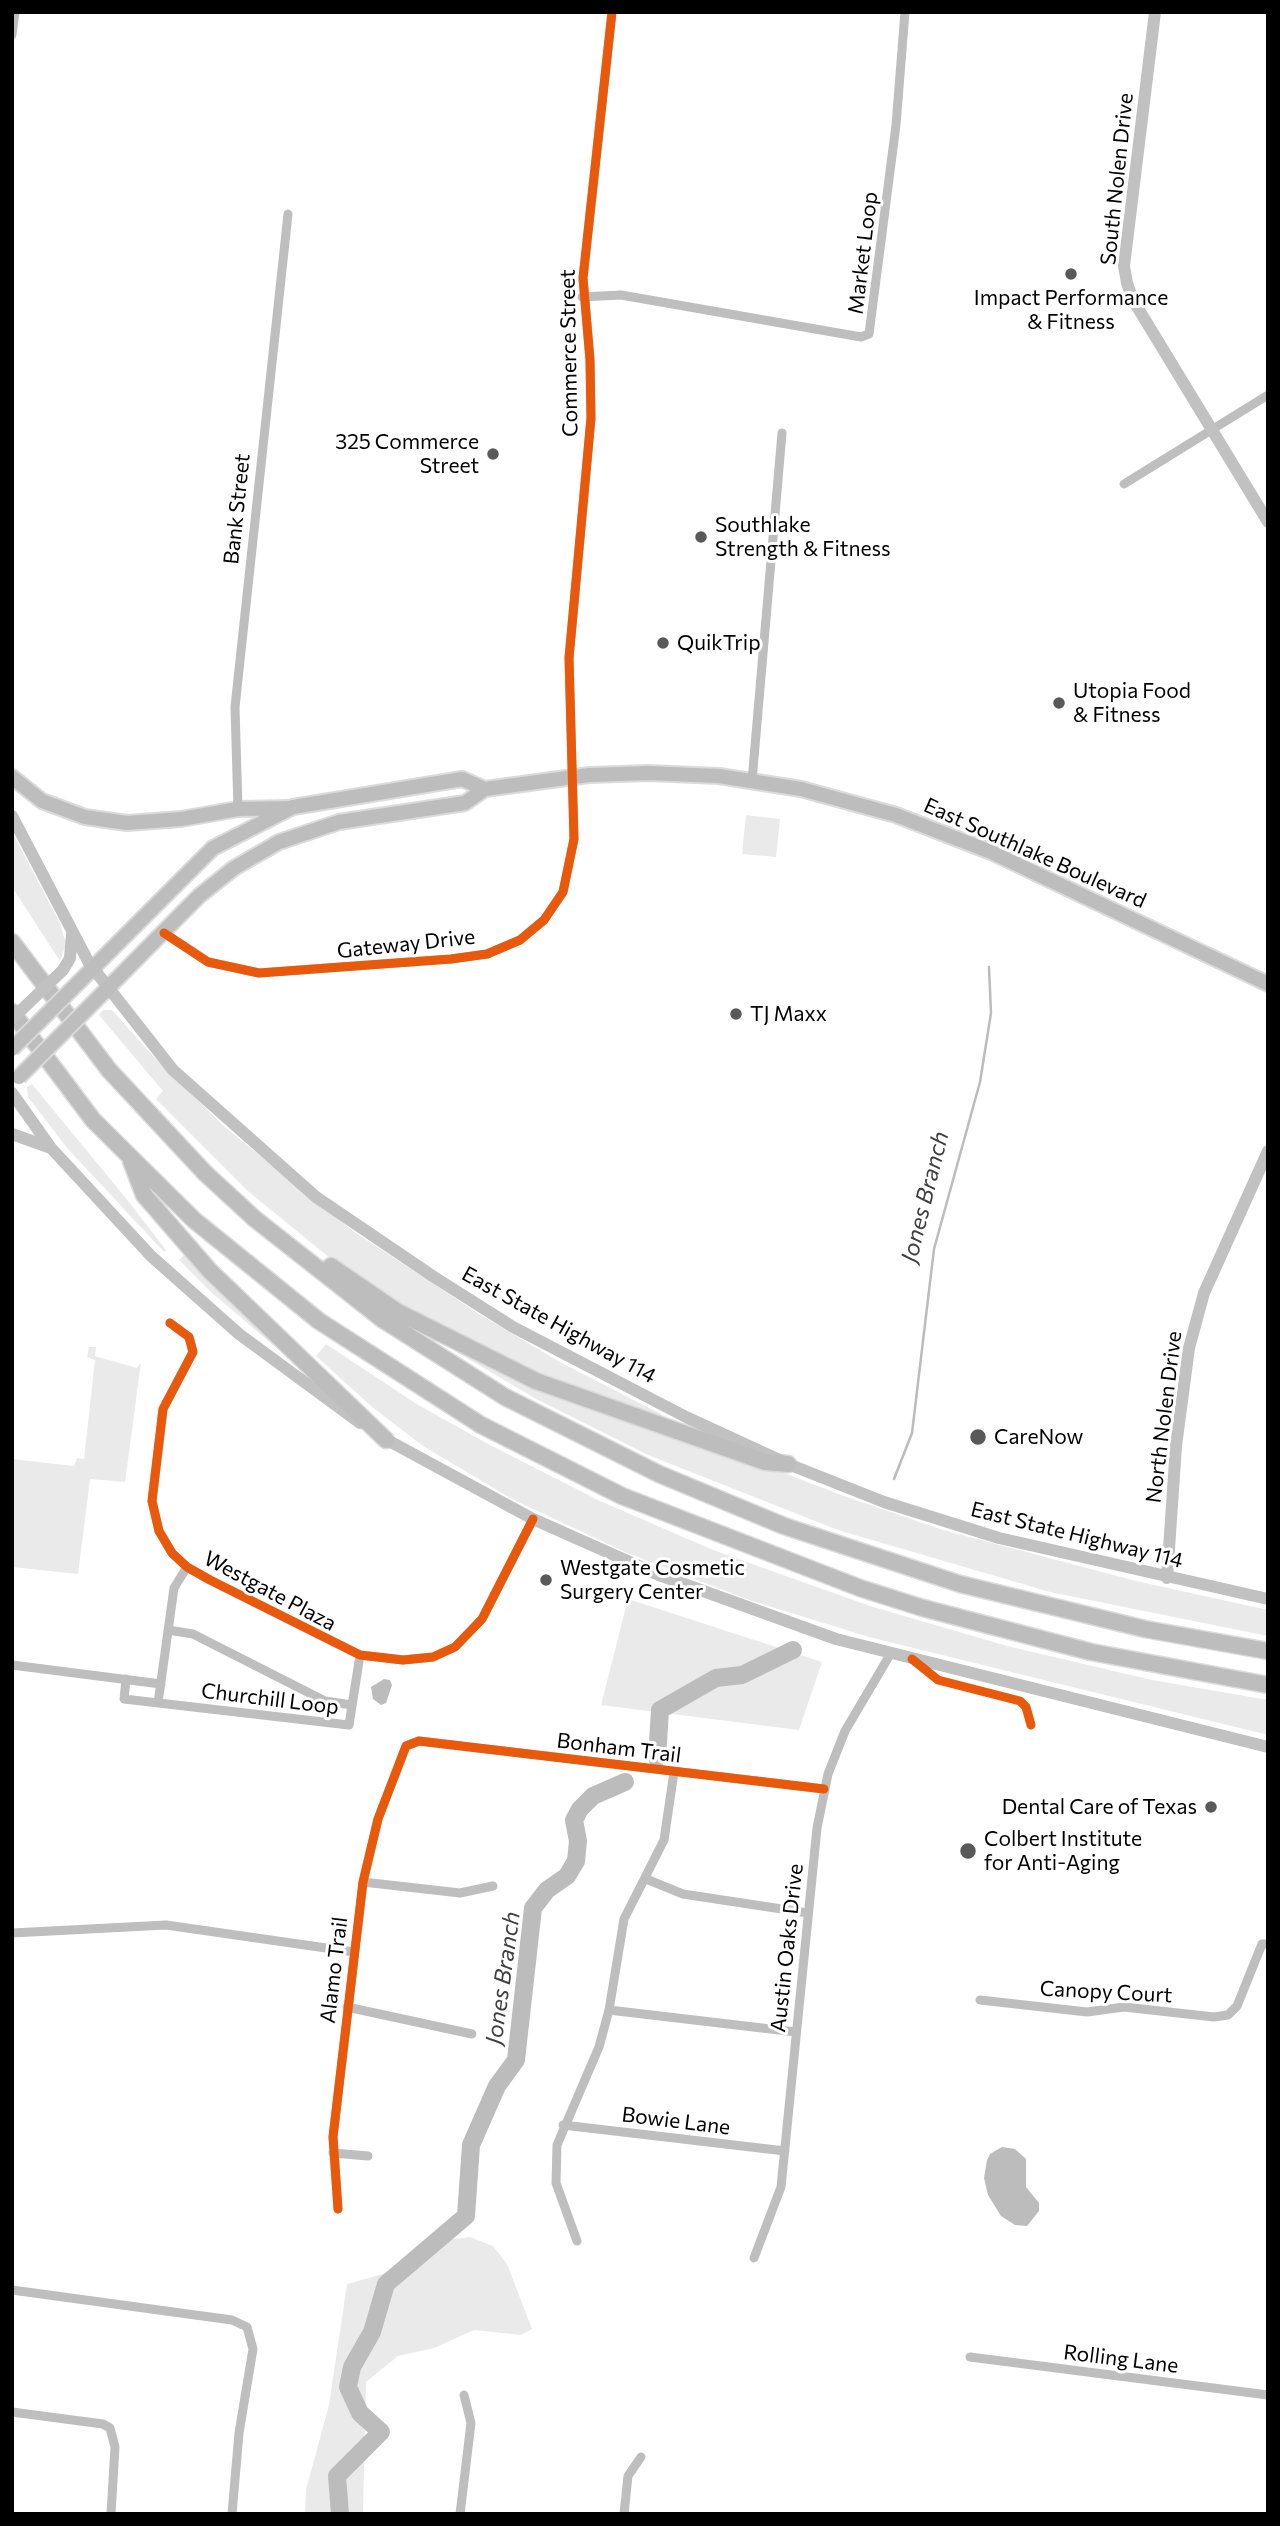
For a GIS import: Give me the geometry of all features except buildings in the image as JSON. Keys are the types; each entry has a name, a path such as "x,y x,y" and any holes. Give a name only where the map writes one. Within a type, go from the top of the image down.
{"highway":[{"path":"12,942 109,1070 205,1173 256,1219 382,1319 505,1397 659,1474 784,1526 960,1584 1145,1629 1268,1651"},
{"path":"12,1012 93,1120 194,1220 237,1258 319,1321 434,1398 589,1480 678,1520 860,1588 923,1608 1091,1652 1268,1685"},
{"path":"128,1156 144,1195 209,1270 386,1440"},
{"path":"205,1173 227,1181 333,1268 398,1312 486,1358 536,1381 765,1462 788,1464"}],"main road":[{"name":"South Nolen Drive","path":"1155,12 1125,266 1133,300 1268,522"},
{"name":"East Southlake Boulevard","path":"15,1080 199,896 225,875 279,842 339,822 465,803 485,789 572,777 648,773 752,781 853,802 933,828 991,852 1268,984"},
{"path":"12,777 42,801 85,817 127,823 181,819 238,809 293,807"},
{"name":"East Southlake Boulevard","path":"12,1049 213,848 293,807 462,779 485,789"},
{"path":"213,848 231,828 238,809"},
{"name":"East State Highway 114","path":"12,816 72,933 94,969 173,1069 216,1111 316,1197 397,1253 513,1327 686,1417 788,1464 884,1502 970,1530 1167,1578 1268,1599"},
{"path":"12,1019 63,970 70,958 72,933"},
{"path":"12,1093 51,1148 151,1256 239,1334 386,1440 533,1519 659,1576 836,1639 1268,1747"},
{"path":"12,1133 51,1148"},
{"name":"North Nolen Drive","path":"1167,1578 1176,1446 1189,1348 1204,1293 1268,1151"}],"street":[{"path":"12,36 15,12"},
{"name":"Commerce Street","path":"572,777 569,658 591,411 590,360 582,297 612,12"},
{"name":"Market Loop","path":"582,297 621,295 860,337 869,334 896,125 905,12"},
{"name":"Bank Street","path":"238,809 235,707 288,214"},
{"path":"1124,484 1268,395"},
{"path":"752,781 782,433"},
{"name":"Gateway Drive","path":"164,933 208,962 258,973 451,959 504,948 520,940 544,920 563,892 574,839 572,777"},
{"name":"Westgate Plaza","path":"170,1323 189,1337 193,1352 163,1409 152,1501 164,1541 187,1567 360,1655 418,1660 455,1647 482,1619 533,1519"},
{"path":"158,1703 174,1588 187,1567"},
{"path":"168,1630 193,1634 325,1701 352,1705"},
{"name":"Austin Oaks Drive","path":"754,2258 778,2201 808,1913 824,1789 845,1731 891,1653"},
{"name":"Churchill Loop","path":"126,1679 124,1699 349,1726 360,1655"},
{"path":"12,1665 161,1684"},
{"name":"Bonham Trail","path":"409,1744 419,1741 824,1789"},
{"name":"Alamo Trail","path":"338,2209 333,2153 347,2007 363,1882 378,1819 398,1762 409,1744"},
{"path":"577,2241 556,2183 557,2144 599,2046 609,2010 624,1919 664,1840 674,1772"},
{"path":"646,1880 683,1894 808,1913"},
{"path":"363,1882 460,1893 493,1886"},
{"path":"12,1933 166,1925 354,1952"},
{"name":"Canopy Court","path":"980,2000 1087,2012 1124,2007 1228,2015 1237,2006 1262,1944 1268,1944"},
{"path":"347,2007 472,2034"},
{"path":"609,2010 796,2032"},
{"name":"Bowie Lane","path":"563,2125 785,2151"},
{"path":"333,2153 368,2156"},
{"path":"12,2290 232,2320 247,2327 253,2349 239,2433 232,2514"},
{"name":"Rolling Lane","path":"970,2357 1268,2395"},
{"path":"460,2514 471,2423 464,2395"},
{"path":"12,2412 103,2424 110,2428 115,2447 111,2514"},
{"path":"624,2514 628,2476 641,2457"}],"shaded area":[{"path":"746,815 780,819 776,857 742,854"},
{"path":"12,832 60,923 66,944 60,961 12,887"},
{"path":"103,1010 112,1010 153,1056 226,1128 353,1231 476,1312 558,1361 661,1414 660,1417 520,1367 431,1323 341,1267 249,1192 156,1099 163,1091 99,1015"},
{"path":"32,1084 129,1202 166,1250 164,1252 68,1149 28,1097 27,1087"},
{"path":"185,1254 277,1340 273,1345 212,1293 179,1260"},
{"path":"326,1344 415,1403 486,1443 600,1501 713,1550 870,1606 1007,1646 1152,1680 1268,1700 1268,1735 869,1637 749,1600 625,1552 512,1499 423,1446 371,1406 316,1356"},
{"path":"89,1347 96,1347 95,1356 137,1368 141,1363 125,1482 90,1479 78,1574 12,1567 12,1459 74,1466 77,1458 84,1459 95,1360 87,1357"},
{"path":"457,1348 844,1496 943,1530 1136,1581 1268,1610 1268,1636 1050,1592 838,1530 648,1455 538,1400 455,1351"},
{"path":"628,1599 822,1662 799,1730 601,1705"},
{"path":"384,1679 390,1680 392,1685 386,1703 381,1705 373,1699 371,1687"},
{"path":"1002,2147 1015,2149 1026,2159 1026,2187 1039,2203 1039,2211 1027,2226 1015,2225 1001,2216 988,2195 984,2178 987,2160 990,2154"},
{"path":"470,2237 493,2246 507,2264 532,2329 521,2335 474,2330 434,2348 398,2356 366,2382 363,2514 305,2514 306,2490 329,2405 347,2284 383,2274 452,2239"}],"waterway":[{"name":"Jones Branch","path":"894,1479 912,1433 934,1249 980,1082 991,1013 989,967"},
{"name":"Jones Branch","path":"657,1758 660,1710 716,1678 742,1675 793,1650"},
{"name":"Jones Branch","path":"340,2514 337,2476 381,2432 360,2413 348,2387 352,2367 372,2332 386,2284 466,2216 471,2145 497,2086 516,2060 533,1908 547,1890 567,1876 576,1861 578,1841 574,1820 580,1809 593,1796 625,1782"}],"cycle path":[{"path":"164,933 208,962 259,973 451,959 487,954 520,940 544,920 563,892 574,839 569,658 591,418 590,360 583,278 612,12"},
{"path":"170,1323 189,1337 193,1352 163,1409 152,1501 159,1531 172,1553 187,1567 210,1580 360,1655 403,1660 433,1657 455,1647 482,1619 533,1519"},
{"path":"912,1659 938,1680 1020,1701 1026,1707 1031,1725"},
{"path":"338,2209 333,2137 363,1882 378,1819 406,1746 419,1741 824,1789"}],"place":[{"name":"Impact Performance & Fitness","path":"1071,274"},
{"name":"325 Commerce Street","path":"493,454"},
{"name":"Southlake Strength & Fitness","path":"701,537"},
{"name":"QuikTrip","path":"663,643"},
{"name":"Utopia Food & Fitness","path":"1059,703"},
{"name":"TJ Maxx","path":"736,1014"},
{"name":"CareNow","path":"978,1437"},
{"name":"Westgate Cosmetic Surgery Center","path":"546,1580"},
{"name":"Dental Care of Texas","path":"1211,1807"},
{"name":"Colbert Institute for Anti-Aging","path":"968,1851"}]}
